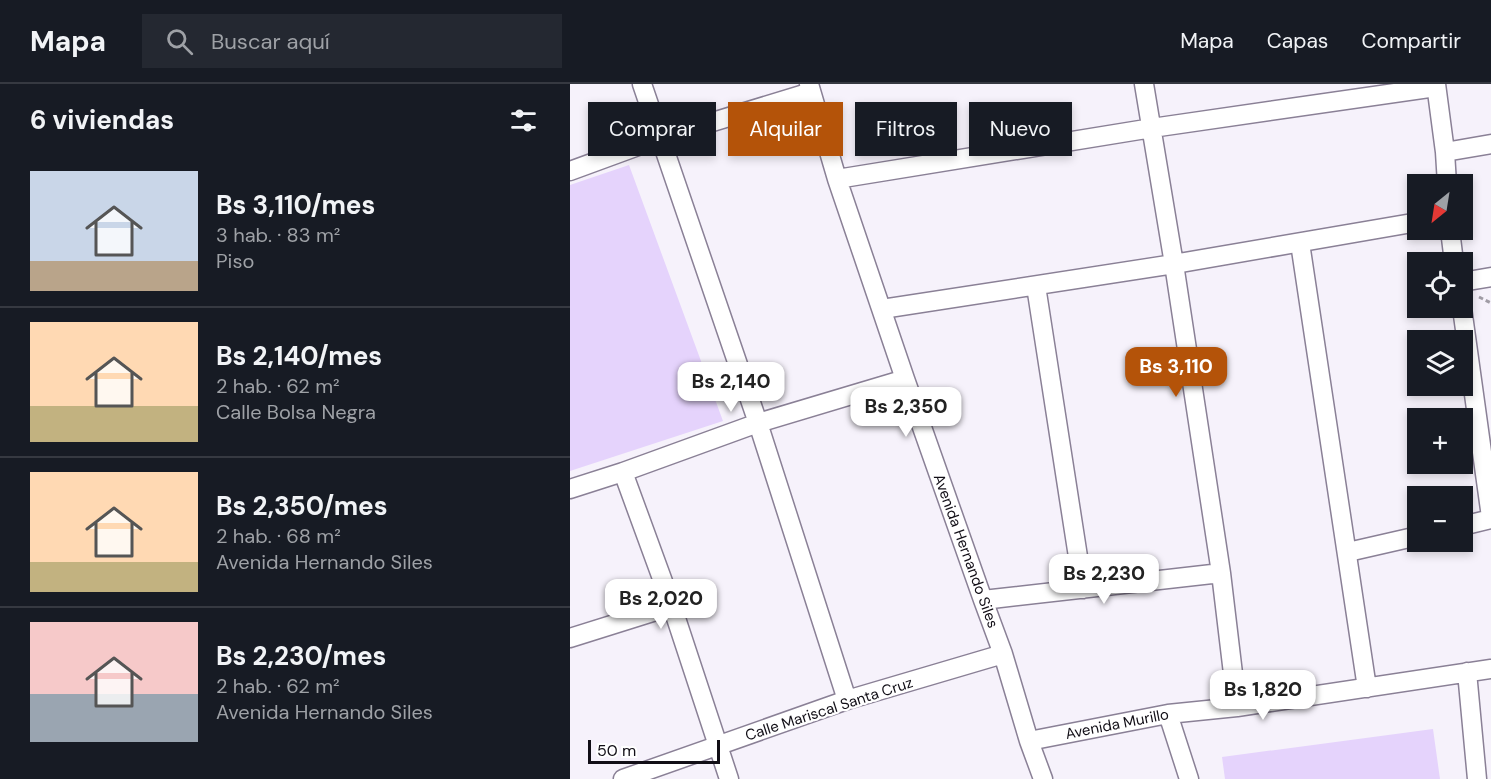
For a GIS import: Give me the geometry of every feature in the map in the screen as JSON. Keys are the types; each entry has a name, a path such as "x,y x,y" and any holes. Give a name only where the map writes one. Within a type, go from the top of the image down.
{"street":[{"path":"642,84 648,102"},
{"path":"1144,84 1221,573 1237,707"},
{"path":"837,179 1152,128 1436,86 1446,174"},
{"path":"716,119 810,88"},
{"name":"Avenida Hernando Siles","path":"810,88 837,179 1003,654 1043,779"},
{"path":"1445,152 1491,144"},
{"path":"570,171 611,156"},
{"path":"666,156 758,423 847,700"},
{"path":"882,309 1174,264 1407,224"},
{"path":"1300,243 1367,688"},
{"path":"1473,280 1491,277"},
{"path":"1036,285 1083,589"},
{"path":"1463,318 1491,518 1473,523"},
{"path":"570,489 758,423 905,379"},
{"path":"623,472 672,606 729,779"},
{"path":"1348,552 1407,539"},
{"path":"983,600 1221,573"},
{"path":"570,638 672,606"},
{"name":"Calle Mariscal Santa Cruz","path":"623,779 847,700 1003,654"},
{"name":"Avenida Murillo","path":"1029,741 1168,714 1237,707 1491,669"},
{"path":"1467,672 1477,779"},
{"path":"1168,714 1189,779"}],"shaded area":[{"path":"629,165 723,421 570,471 570,185"},
{"path":"1433,729 1440,779 1225,779 1222,757"}]}
